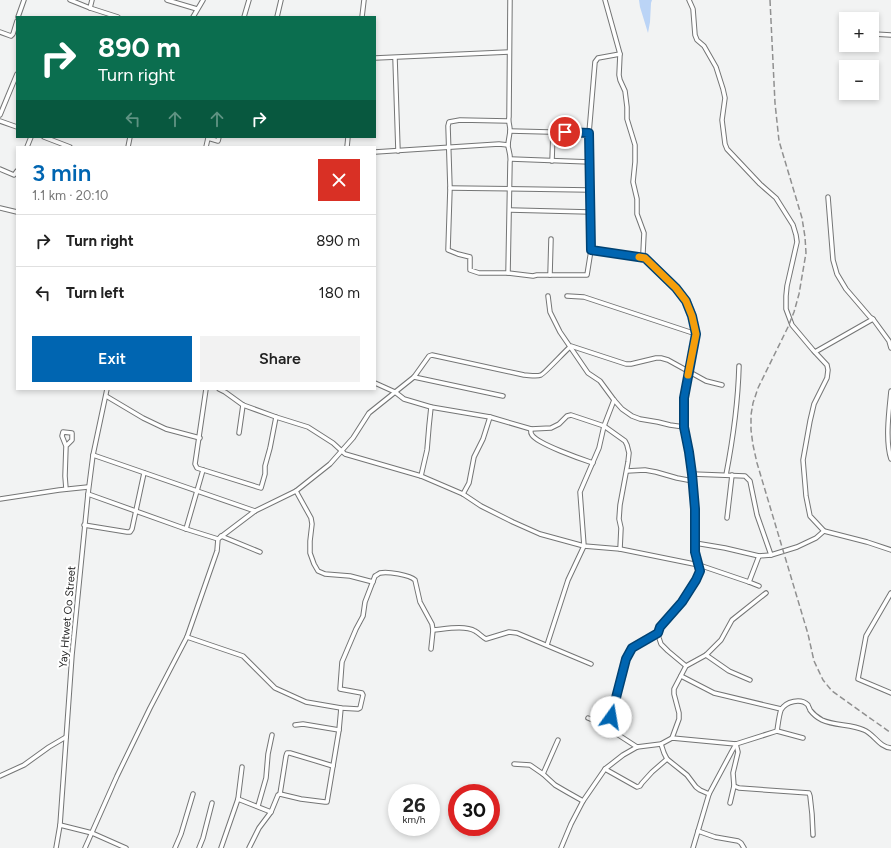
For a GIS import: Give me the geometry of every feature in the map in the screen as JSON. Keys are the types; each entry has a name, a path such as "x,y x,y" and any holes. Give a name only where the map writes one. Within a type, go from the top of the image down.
{"street":[{"path":"18,16 24,0"},
{"path":"70,0 115,16"},
{"path":"90,8 92,0"},
{"path":"167,0 197,9"},
{"path":"194,16 203,0"},
{"path":"244,16 249,0"},
{"path":"278,16 281,0"},
{"path":"362,16 364,0"},
{"path":"508,273 511,159 508,145 510,131 508,121 510,0"},
{"path":"604,0 620,54 619,75 625,91 628,119 635,145 633,182 637,199 636,214 644,233 643,253 645,258 676,288 686,301 692,316 696,334 684,398 684,427 693,481 695,509 695,552 700,571 682,602 660,627 658,633 661,644 686,666"},
{"path":"689,0 693,9 695,35 697,40 704,46 716,67 724,94 725,98 722,120 727,150 776,198 793,224 798,242 788,278 786,296 786,309 792,325 827,365 827,378 814,404 803,460 806,496 810,516 824,531 891,550"},
{"path":"0,32 11,36 16,27"},
{"path":"879,34 891,35"},
{"path":"376,58 509,52"},
{"path":"508,121 449,122 448,148 450,188 448,250 470,257 470,270 480,272 533,276 587,275 591,250 589,133 595,62 598,58 620,54"},
{"path":"395,58 398,151"},
{"path":"0,115 16,76"},
{"path":"0,121 16,127"},
{"path":"510,131 589,133"},
{"path":"552,161 553,132"},
{"path":"47,138 67,146"},
{"path":"208,138 218,141 219,138"},
{"path":"376,152 500,144 508,145"},
{"path":"511,159 590,162"},
{"path":"0,169 14,175 16,172"},
{"path":"450,188 589,190"},
{"path":"828,197 833,260 837,274 846,289 873,319 889,341 891,348"},
{"path":"0,208 16,212"},
{"path":"510,210 590,212"},
{"path":"550,275 551,239"},
{"path":"591,250 645,258"},
{"path":"548,296 550,312 560,332 588,373 600,381 622,409 632,416 684,427"},
{"path":"567,296 584,297 696,334"},
{"path":"815,352 873,319"},
{"path":"571,346 626,364 661,358 668,360 706,381 722,385"},
{"path":"85,848 117,776 187,637 217,551 219,537 255,512 296,490 330,464 353,438 369,413 414,376 429,356 432,355 524,375 539,376 543,375 571,346"},
{"path":"726,475 738,392 739,366"},
{"path":"414,376 503,396"},
{"path":"376,383 395,392 404,399 431,407 490,417 531,429 551,428 559,424 567,416 571,415 604,426 625,441 629,453 620,505 620,549"},
{"name":"Yay Htwet Oo Street","path":"56,848 60,825 72,655 88,487 107,390"},
{"path":"206,390 195,464 197,468 261,488 276,417"},
{"path":"221,390 243,405 308,427 333,443 345,454 421,476 463,494 481,506 540,534 584,546 620,549 699,565 759,586"},
{"path":"891,391 888,435 889,454 891,459"},
{"path":"106,396 143,418 166,429 200,438"},
{"path":"547,645 568,580 584,546 580,492 599,448 604,426 614,400"},
{"path":"239,433 243,405"},
{"path":"421,476 427,450 431,407"},
{"path":"463,494 469,483 474,457 483,439 490,417"},
{"path":"531,429 534,437 544,443 593,463"},
{"path":"66,446 66,489"},
{"path":"93,455 255,512"},
{"path":"186,529 203,470"},
{"path":"627,471 645,470 693,481"},
{"path":"84,525 130,532 132,530 144,473"},
{"path":"692,474 745,476 750,481 757,515 771,555"},
{"path":"727,518 732,475"},
{"path":"0,499 88,487"},
{"path":"296,490 311,518 310,553 318,571 324,574 350,576 372,582"},
{"path":"88,494 186,529 219,537 260,552"},
{"path":"695,543 759,556 771,555 797,547 816,538 824,531"},
{"path":"749,582 759,556"},
{"path":"187,637 244,656 275,688 306,702 341,708 358,709 360,708 363,695 362,693 341,690 342,662 363,616 365,602 372,582 375,576 382,573 400,574 415,580 420,602 432,624 433,630 431,649"},
{"path":"672,738 679,719 674,688 686,666 706,655 721,640 732,620 766,593"},
{"path":"891,593 866,636 858,679 891,693"},
{"path":"433,630 451,628 468,629 475,631 486,639 509,632 517,633 591,664"},
{"path":"608,728 626,659 632,648 658,633"},
{"path":"706,655 729,672 750,680"},
{"path":"681,676 714,693 781,709"},
{"path":"777,731 781,709 787,704 801,701 808,705 811,712 821,720 863,729 886,748 891,748"},
{"path":"280,794 301,799 327,802 339,730 341,708"},
{"path":"588,718 600,723 637,747"},
{"path":"295,725 303,724 339,730"},
{"path":"561,848 583,801 606,768 623,755 637,747 660,744 672,738 736,744 777,731 803,738"},
{"path":"258,806 266,778 268,754 272,735"},
{"path":"0,776 24,765 66,737"},
{"path":"543,774 558,740"},
{"path":"660,744 667,759 687,775 696,787 710,794"},
{"path":"730,802 734,786 733,773 738,752 736,744"},
{"path":"693,848 710,794 736,744"},
{"path":"250,848 259,828 271,812 278,795 280,794 287,753 333,766"},
{"path":"606,768 639,787 652,772 667,759"},
{"path":"514,764 530,765 555,785 583,801"},
{"path":"221,848 238,799 242,767"},
{"path":"734,786 739,788 808,793 810,796 813,834"},
{"path":"175,848 181,834 193,794"},
{"path":"238,799 271,812"},
{"path":"199,848 212,803"},
{"path":"60,825 92,833 126,848"},
{"path":"698,831 715,837 738,841 744,848"}],"water":[{"path":"639,0 652,0 648,33 640,7"}],"railway":[{"path":"770,0 775,103 779,141 802,218 806,253 799,294 794,312 758,388 753,403 751,415 753,445 808,634 814,661 823,680 832,691 891,733"}],"slow traffic":[{"path":"639,257 645,258 676,288 686,301 692,316 696,334 688,375"}],"route":[{"path":"565,132 589,133 591,250 645,258 676,288 686,301 692,316 696,334 684,398 684,427 692,474 695,509 695,552 700,571 682,602 660,627 658,633 632,648 626,659 611,717"}]}
